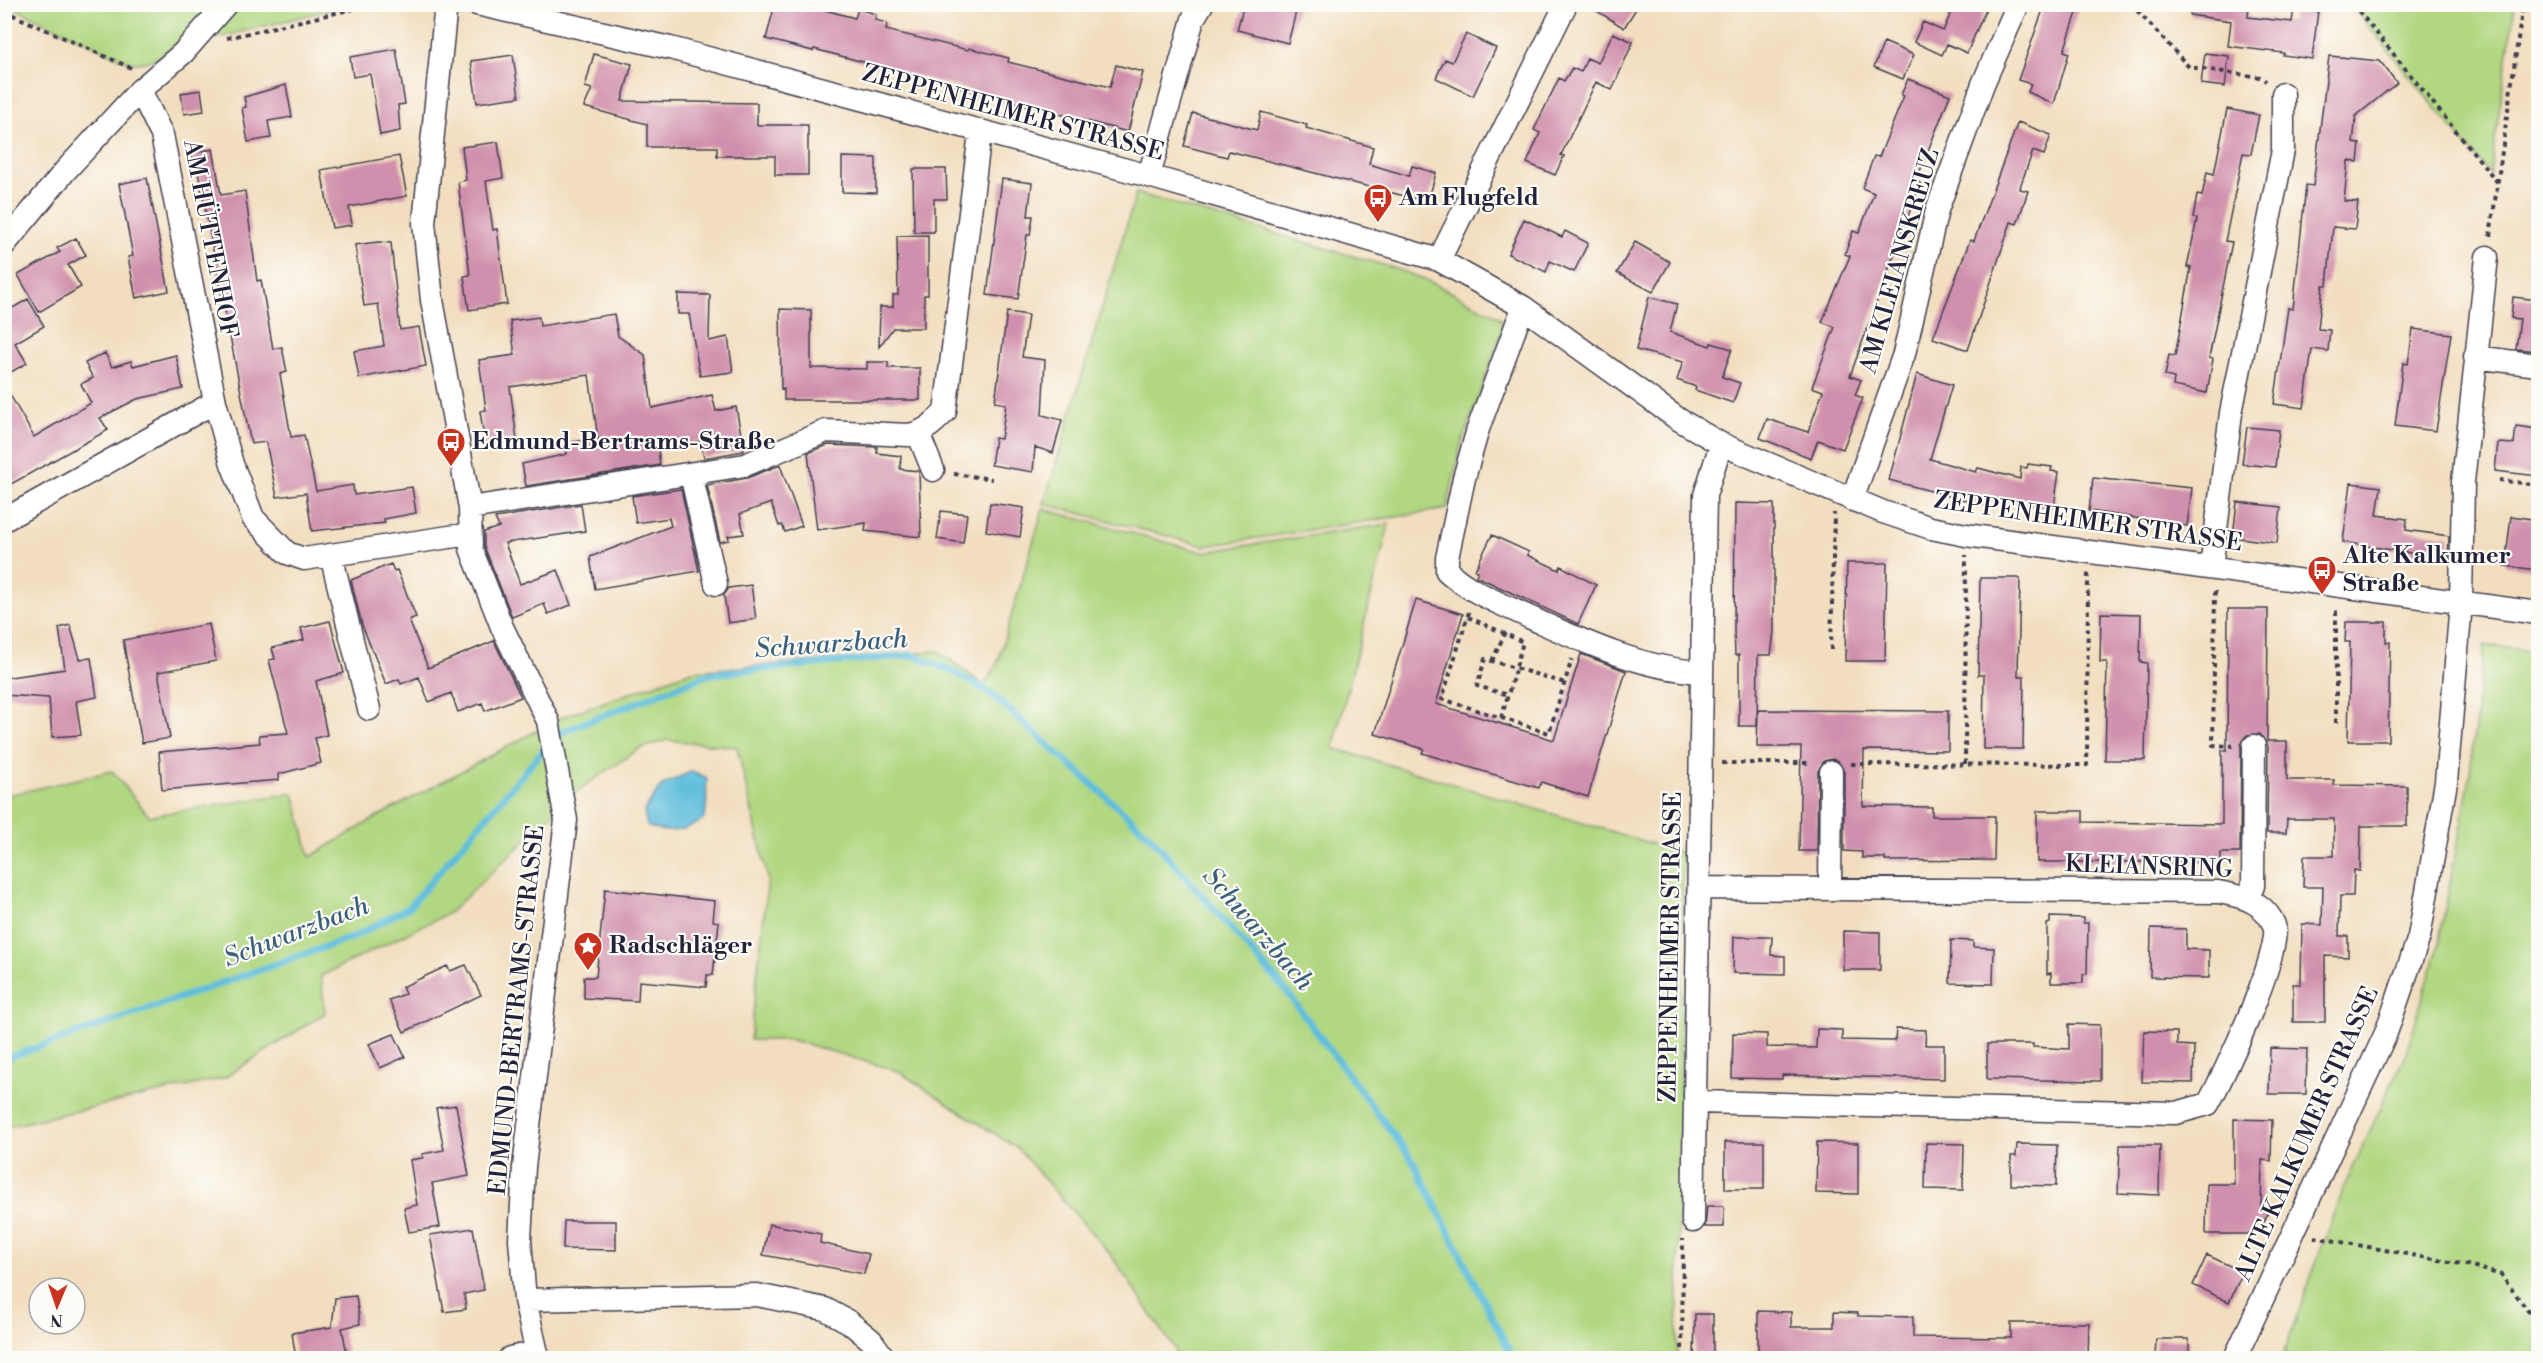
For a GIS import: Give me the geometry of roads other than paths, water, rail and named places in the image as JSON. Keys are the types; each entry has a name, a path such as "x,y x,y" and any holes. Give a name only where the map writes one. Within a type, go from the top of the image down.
{"street":[{"path":"4,246 65,171 144,85 183,53 226,4"},
{"name":"EDMUND-BERTRAMS-STRASSE","path":"446,4 424,224 432,300 470,508 471,549 502,627 548,721 566,820 524,1167 520,1240 525,1300 538,1356"},
{"name":"ZEPPENHEIMER STRASSE","path":"477,4 670,48 980,133 1149,176 1439,260 1523,307 1678,419 1721,444 1846,497 1931,528 1966,536 2538,613"},
{"path":"1149,176 1193,19 1202,4"},
{"path":"1439,260 1566,4"},
{"name":"AM KLEIANSKREUZ","path":"1846,497 1904,354 1937,210 1983,84 2018,4"},
{"name":"AM HÜTTENHOF","path":"144,85 162,135 215,402 232,464 253,518 287,553 304,559 469,534"},
{"path":"2214,568 2231,413 2283,150 2283,94"},
{"path":"470,508 745,465 826,431 918,434 933,425 945,412 980,133"},
{"name":"ALTE KALKUMER STRASSE","path":"2235,1359 2386,1033 2419,937 2446,782 2461,603 2463,482 2487,257"},
{"path":"1523,307 1478,429 1464,478 1447,558 1447,571 1463,586 1579,639 1676,671 1702,672"},
{"path":"2475,357 2538,365"},
{"path":"4,520 215,402"},
{"path":"918,434 933,470"},
{"name":"ZEPPENHEIMER STRASSE","path":"1694,1221 1705,495 1721,444"},
{"path":"691,474 716,584"},
{"path":"331,555 369,709"},
{"path":"2248,897 2253,886 2254,746"},
{"path":"1830,889 1831,766"},
{"name":"KLEIANSRING","path":"1695,1102 2176,1113 2208,1104 2226,1072 2274,951 2276,927 2266,912 2248,897 2218,892 1699,888"},
{"path":"525,1300 757,1295 825,1309 849,1322 872,1340 884,1359"},
{"path":"510,1359 538,1356"}],"water":[{"path":"692,771 707,778 704,819 677,831 662,831 647,826 644,811 662,785"}],"waterway":[{"name":"Schwarzbach","path":"555,738 561,732 710,674 913,655 952,671 989,692 1149,835 1286,991 1413,1161 1513,1358"},
{"name":"Schwarzbach","path":"4,1059 354,937 409,907 547,746"}],"place":[{"name":"Am Flugfeld","path":"1378,224"},
{"name":"Edmund-Bertrams-Straße","path":"451,468"},
{"name":"Alte Kalkumer Straße","path":"2322,596"},
{"name":"Radschläger","path":"588,972"}]}
